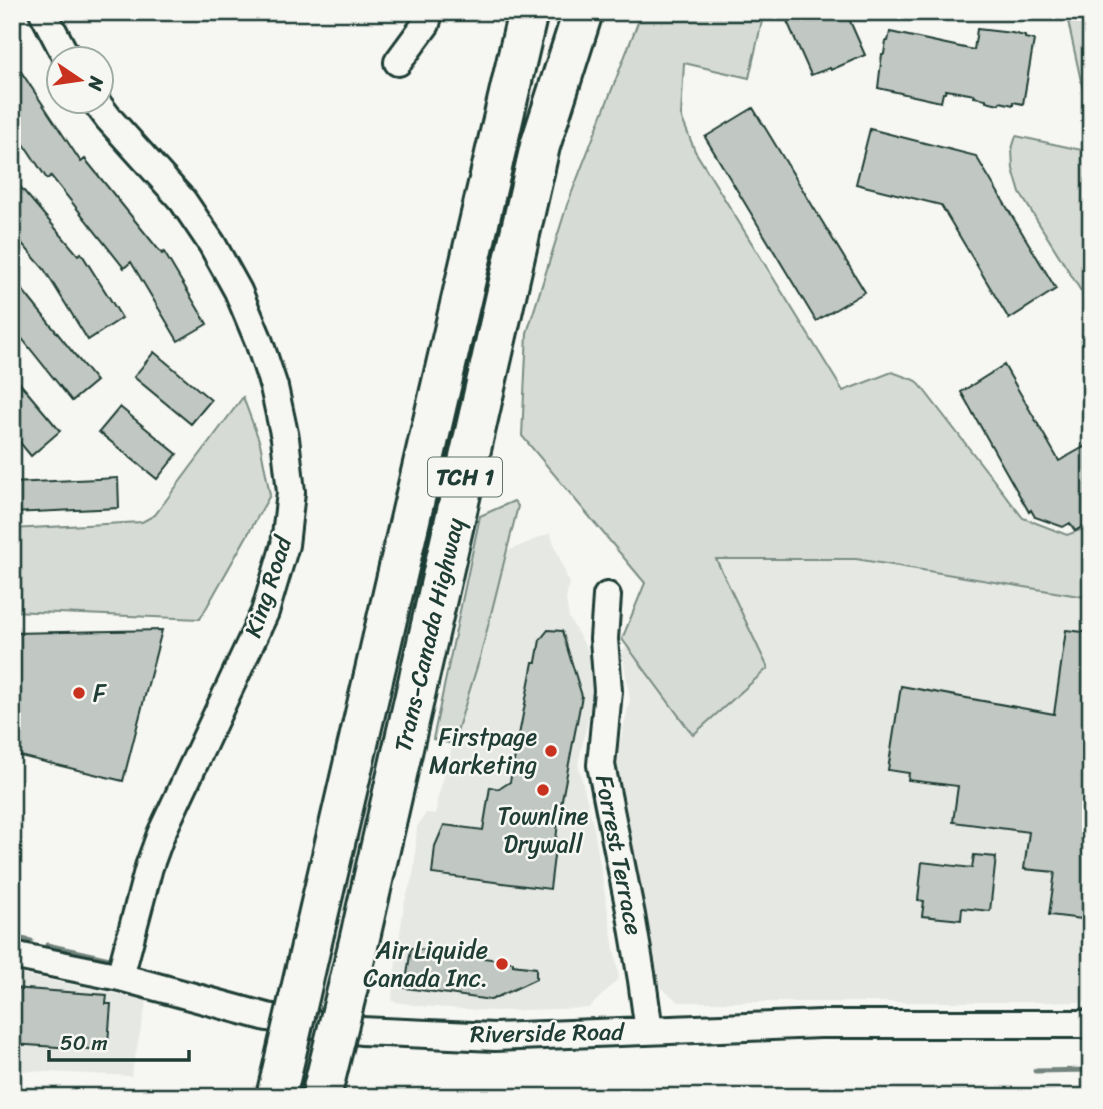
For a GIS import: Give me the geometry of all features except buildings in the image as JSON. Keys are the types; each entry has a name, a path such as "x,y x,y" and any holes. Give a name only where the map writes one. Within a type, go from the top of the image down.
{"highway":[{"name":"Trans-Canada Highway","path":"276,1097 528,12"},
{"name":"Trans-Canada Highway","path":"321,1097 358,946 540,146 583,12"}],"street":[{"path":"43,12 61,46"},
{"path":"398,62 426,24 429,12"},
{"name":"King Road","path":"107,116 183,201 212,244 238,291 274,387 285,438 291,492 285,545 265,612 161,834 149,867 121,977"},
{"name":"Forrest Terrace","path":"607,596 604,639 608,691 601,765 633,928 649,1031"},
{"name":"Riverside Road","path":"12,955 121,977 267,1017 361,1031 495,1037 820,1024 1091,1024"}],"shaded area":[{"path":"642,12 764,12 749,78 684,63 681,116 695,151 843,391 892,372 917,381 1023,518 1067,535 1091,526 1091,598 856,559 716,559 768,668 693,735 622,639 645,583 522,436 527,333 567,205"},
{"path":"1066,12 1091,12 1091,127"},
{"path":"1016,136 1091,152 1091,307 1020,193 1013,169 1012,149"},
{"path":"243,397 260,443 270,495 200,619 12,611 12,529 142,522 155,515"},
{"path":"514,501 518,506 481,654 453,744 433,739 480,516"},
{"path":"550,533 569,583 566,599 569,618 588,651 594,692 578,764 594,829 619,978 589,1008 493,1011 420,1006 392,1001 404,904 414,872 417,827 426,813 436,814 437,801 508,551"},
{"path":"715,559 856,559 1091,598 1091,1002 679,1002 656,984 616,760 630,700 622,651"},
{"path":"12,973 147,1000 131,1076 12,1070"}],"waterway":[{"path":"12,937 31,941"},
{"path":"47,945 114,960"},
{"path":"1035,1071 1091,1070"}],"railway":[{"path":"761,1097 1085,1097"}],"place":[{"name":"F","path":"79,693"},
{"name":"Firstpage Marketing","path":"551,751"},
{"name":"Townline Drywall","path":"543,790"},
{"name":"Air Liquide Canada Inc.","path":"502,964"}]}
